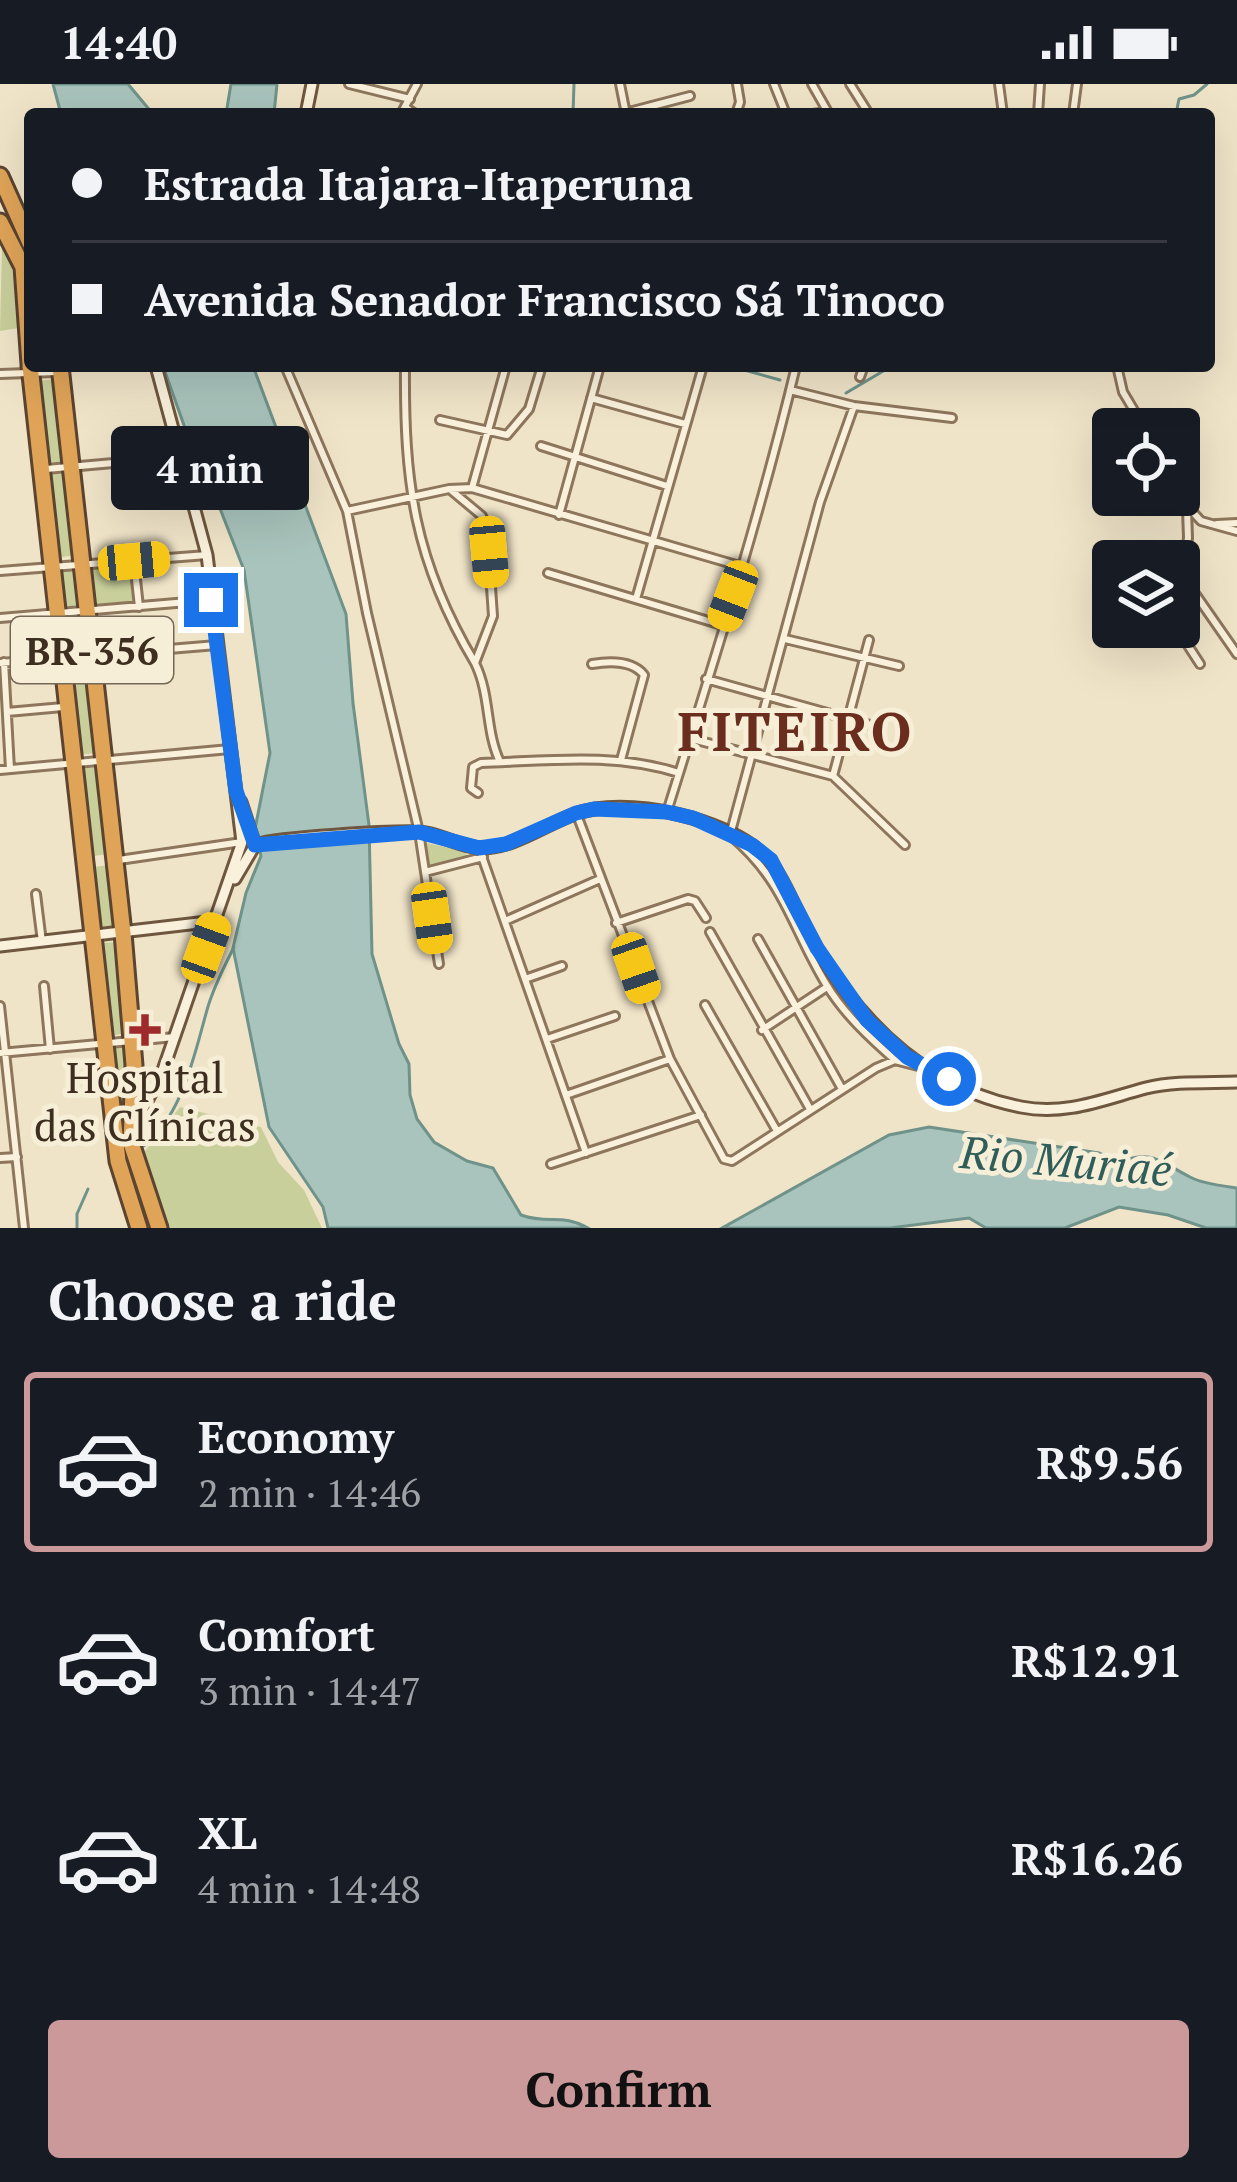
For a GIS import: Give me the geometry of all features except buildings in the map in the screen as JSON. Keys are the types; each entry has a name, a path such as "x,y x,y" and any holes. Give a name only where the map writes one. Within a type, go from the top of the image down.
{"highway":[{"path":"0,176 24,230"},
{"name":"BR-356","path":"0,222 24,270"},
{"name":"BR-356","path":"29,372 105,1045 129,1151 159,1228"},
{"name":"BR-356","path":"60,372 133,1042 131,1128 122,1183 139,1228"},
{"path":"86,864 115,860"}],"street":[{"path":"349,84 405,106 417,84"},
{"path":"645,108 690,96"},
{"path":"0,237 24,271"},
{"path":"131,1128 152,1094 175,1037 242,842 207,555 158,372"},
{"path":"288,372 347,511 419,832 439,964"},
{"path":"406,372 410,498 418,532 452,625 488,694 490,738 500,762"},
{"path":"472,488 504,372"},
{"path":"440,420 503,436 529,410 540,372"},
{"path":"559,515 598,372"},
{"path":"636,598 701,372"},
{"path":"667,812 743,567 794,372"},
{"path":"860,377 862,372"},
{"path":"1119,372 1133,408"},
{"path":"790,390 854,406 952,418"},
{"path":"592,398 686,424"},
{"path":"730,835 820,502 854,406"},
{"path":"541,446 667,486"},
{"path":"42,469 181,457"},
{"path":"146,461 147,497"},
{"path":"347,511 472,488 743,567"},
{"path":"449,489 477,509 488,544 493,616 475,663"},
{"path":"1195,516 1237,527"},
{"path":"0,571 207,555"},
{"path":"134,561 139,608"},
{"path":"548,573 722,625"},
{"name":"BR-356","path":"0,618 211,600"},
{"path":"1200,601 1237,654"},
{"path":"785,639 899,665"},
{"path":"833,776 869,640"},
{"path":"10,769 2,663 217,645"},
{"path":"1190,648 1200,664"},
{"path":"592,664 622,663 644,674 621,760"},
{"path":"706,679 874,726"},
{"path":"7,712 68,706"},
{"path":"689,738 833,776 905,845"},
{"path":"0,770 230,748"},
{"path":"478,793 469,782 473,767 500,762 621,760 679,773"},
{"path":"236,791 259,844"},
{"path":"425,872 576,813 611,808 693,818 771,860 817,948 867,1020 888,1042 927,1068 987,1096 1041,1109 1099,1104 1161,1086 1237,1082"},
{"path":"576,813 670,1059 724,1159 732,1161 842,1089 896,1060"},
{"path":"259,844 419,832 481,853"},
{"path":"730,835 778,886 827,987 868,1036 896,1060 927,1068"},
{"path":"115,860 242,842"},
{"path":"226,892 259,844"},
{"path":"481,853 586,1153"},
{"path":"505,921 600,879"},
{"path":"36,894 42,942"},
{"path":"616,922 688,898 706,918"},
{"path":"0,946 216,920"},
{"path":"710,932 810,1109"},
{"path":"758,939 842,1089"},
{"path":"525,979 562,966"},
{"path":"44,986 50,1049"},
{"path":"762,1030 827,987"},
{"path":"705,1005 776,1131"},
{"path":"0,1006 24,1228"},
{"path":"547,1039 615,1016"},
{"path":"3,1053 175,1037"},
{"path":"566,1095 670,1059"},
{"path":"551,1164 701,1115"},
{"path":"0,1158 17,1157"}],"green space":[{"path":"2,245 12,267 19,328 0,331"},
{"path":"57,379 65,462 46,462 38,381"},
{"path":"67,472 75,555 57,558 47,475"},
{"path":"131,563 136,604 92,608 88,567"},
{"path":"78,570 83,606 65,609 60,571"},
{"path":"88,658 97,753 78,755 68,660"},
{"path":"98,767 107,854 89,857 78,769"},
{"path":"426,843 465,851 467,856 430,867 423,847"},
{"path":"110,865 116,928 98,930 92,867"},
{"path":"119,942 127,1033 110,1036 99,943"},
{"path":"127,1047 123,1116 116,1117 109,1048"},
{"path":"180,1107 261,1127 278,1162 304,1190 322,1228 168,1228 141,1156"}],"water":[{"path":"53,84 128,84 148,108 59,108"},
{"path":"231,84 277,84 275,108 227,108"},
{"path":"165,372 255,372 346,614 369,825 372,954 409,1064 417,1119 434,1142 467,1161 493,1168 521,1215 588,1228 328,1228 323,1207 269,1127 233,948 261,856 255,829 270,753 244,570"},
{"name":"Rio Muriaé","path":"929,1127 1099,1153 1119,1162 1156,1159 1195,1179 1237,1188 1237,1228 1206,1228 1168,1215 1119,1207 1065,1228 986,1228 969,1218 890,1228 722,1228 889,1135"}],"waterway":[{"path":"573,108 574,84"},
{"path":"1177,108 1179,99 1207,84"},
{"path":"751,372 780,380"},
{"path":"846,393 882,372"},
{"path":"141,1148 176,1103 212,994 234,947"},
{"path":"77,1228 77,1214 88,1189"}],"place":[{"name":"Hospital das Clínicas","path":"145,1030"}],"district":[{"name":"FITEIRO","path":"796,730"}],"route":[{"path":"211,600 236,791 255,845 419,832 479,848 506,844 594,809 667,812 693,818 752,845 771,860 817,948 867,1020 907,1057 949,1079"}]}
